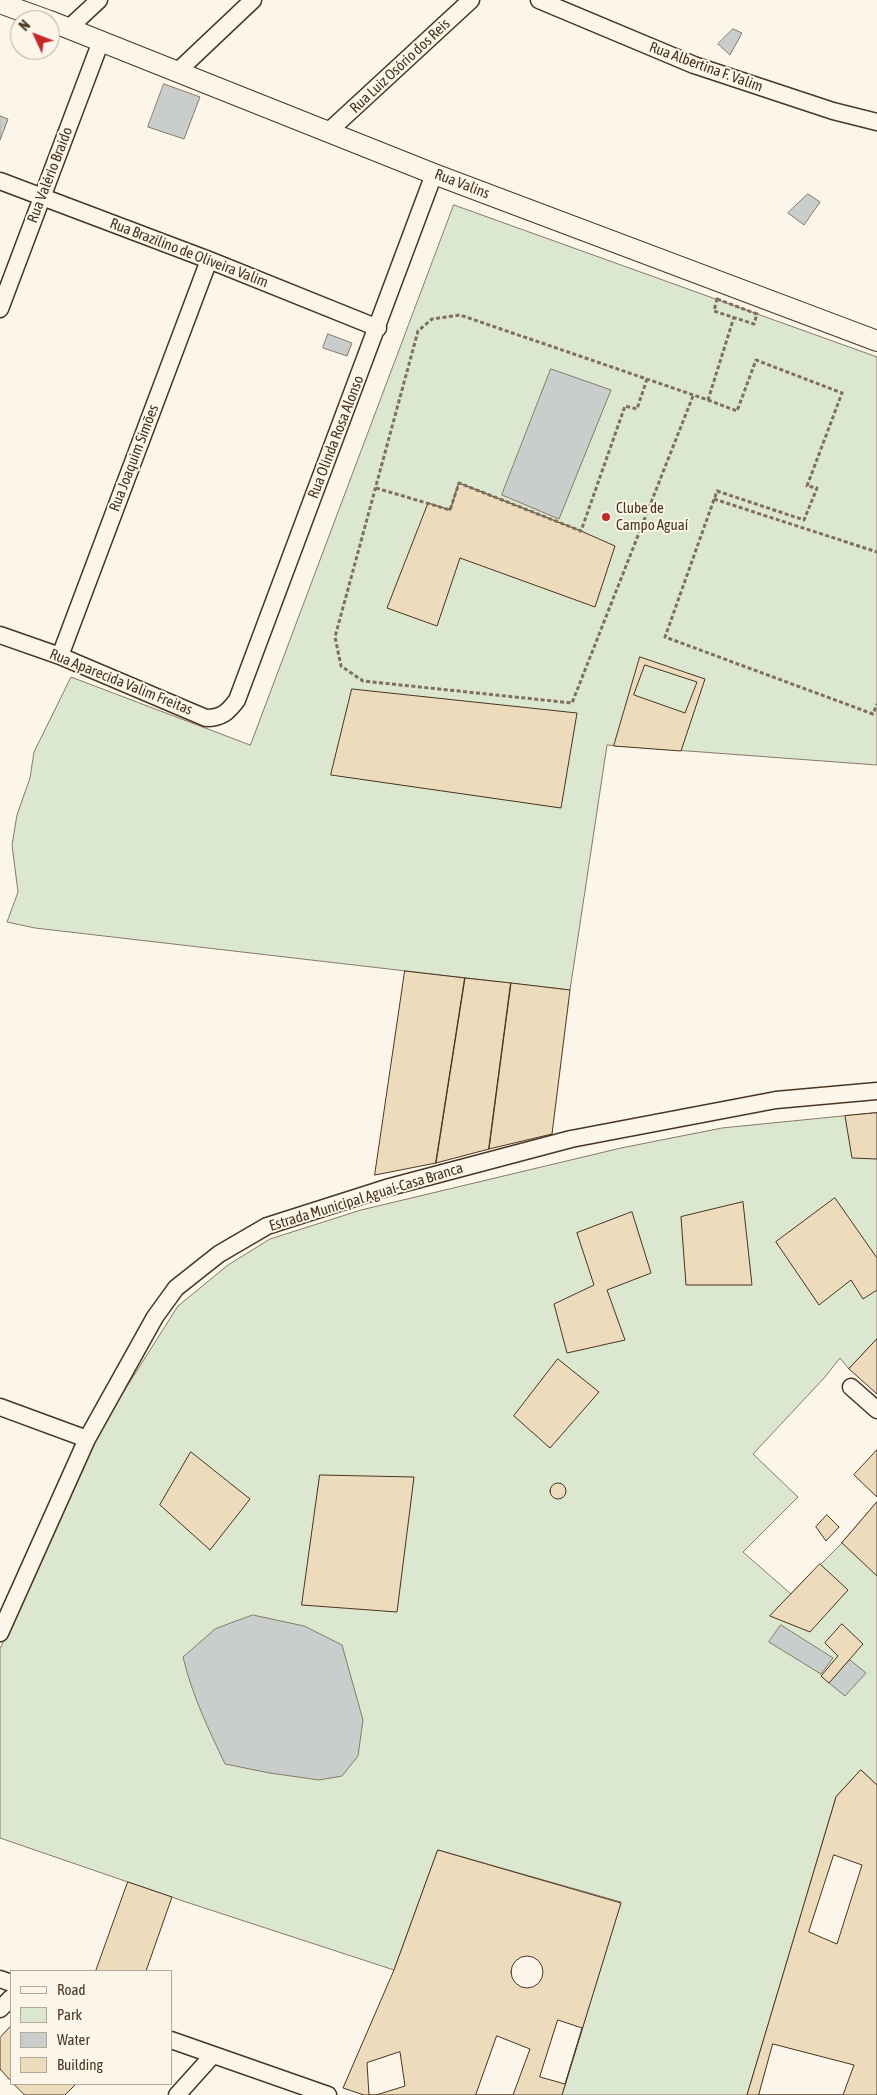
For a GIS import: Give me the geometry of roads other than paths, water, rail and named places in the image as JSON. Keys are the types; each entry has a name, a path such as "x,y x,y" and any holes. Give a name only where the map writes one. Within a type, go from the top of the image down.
{"street":[{"path":"69,28 99,0"},
{"path":"178,71 253,0"},
{"name":"Rua Luiz Osório dos Reis","path":"329,132 471,0"},
{"name":"Rua Albertina F. Valim","path":"539,0 694,65 833,111 877,122"},
{"name":"Rua Valins","path":"0,3 19,10"},
{"name":"Rua Valins","path":"60,25 434,174 877,341"},
{"name":"Rua Valério Braido","path":"0,309 101,40"},
{"name":"Rua Olinda Rosa Alonso","path":"237,700 378,328 434,174"},
{"name":"Rua Brazilino de Oliveira Valim","path":"0,181 209,260 378,328"},
{"name":"Rua Joaquim Simões","path":"60,656 209,260"},
{"name":"Rua Aparecida Valim Freitas","path":"0,635 60,656 206,718 217,718 226,714 237,700"},
{"name":"Estrada Municipal Aguaí-Casa Branca","path":"0,1633 87,1439 155,1317 176,1288 219,1254 267,1226 386,1188 571,1139 776,1100 877,1091"},
{"path":"852,1387 877,1410"},
{"path":"0,1407 87,1439"},
{"path":"0,2009 10,1999"},
{"path":"172,2040 328,2095"},
{"path":"177,2095 213,2055"}],"water":[{"path":"733,29 742,33 730,55 718,44"},
{"path":"164,84 200,97 184,139 148,127"},
{"path":"0,116 8,119 0,140"},
{"path":"808,194 820,202 804,225 788,213"},
{"path":"328,334 352,343 347,356 323,348"},
{"path":"551,369 611,390 559,519 502,495"},
{"path":"253,1615 304,1626 342,1645 363,1720 358,1756 342,1776 319,1780 225,1764 196,1698 183,1657 215,1629"},
{"path":"781,1625 833,1658 821,1674 769,1642"},
{"path":"850,1660 866,1673 845,1696 829,1683"}],"place":[{"name":"Clube de Campo Aguaí","path":"606,517"}]}
